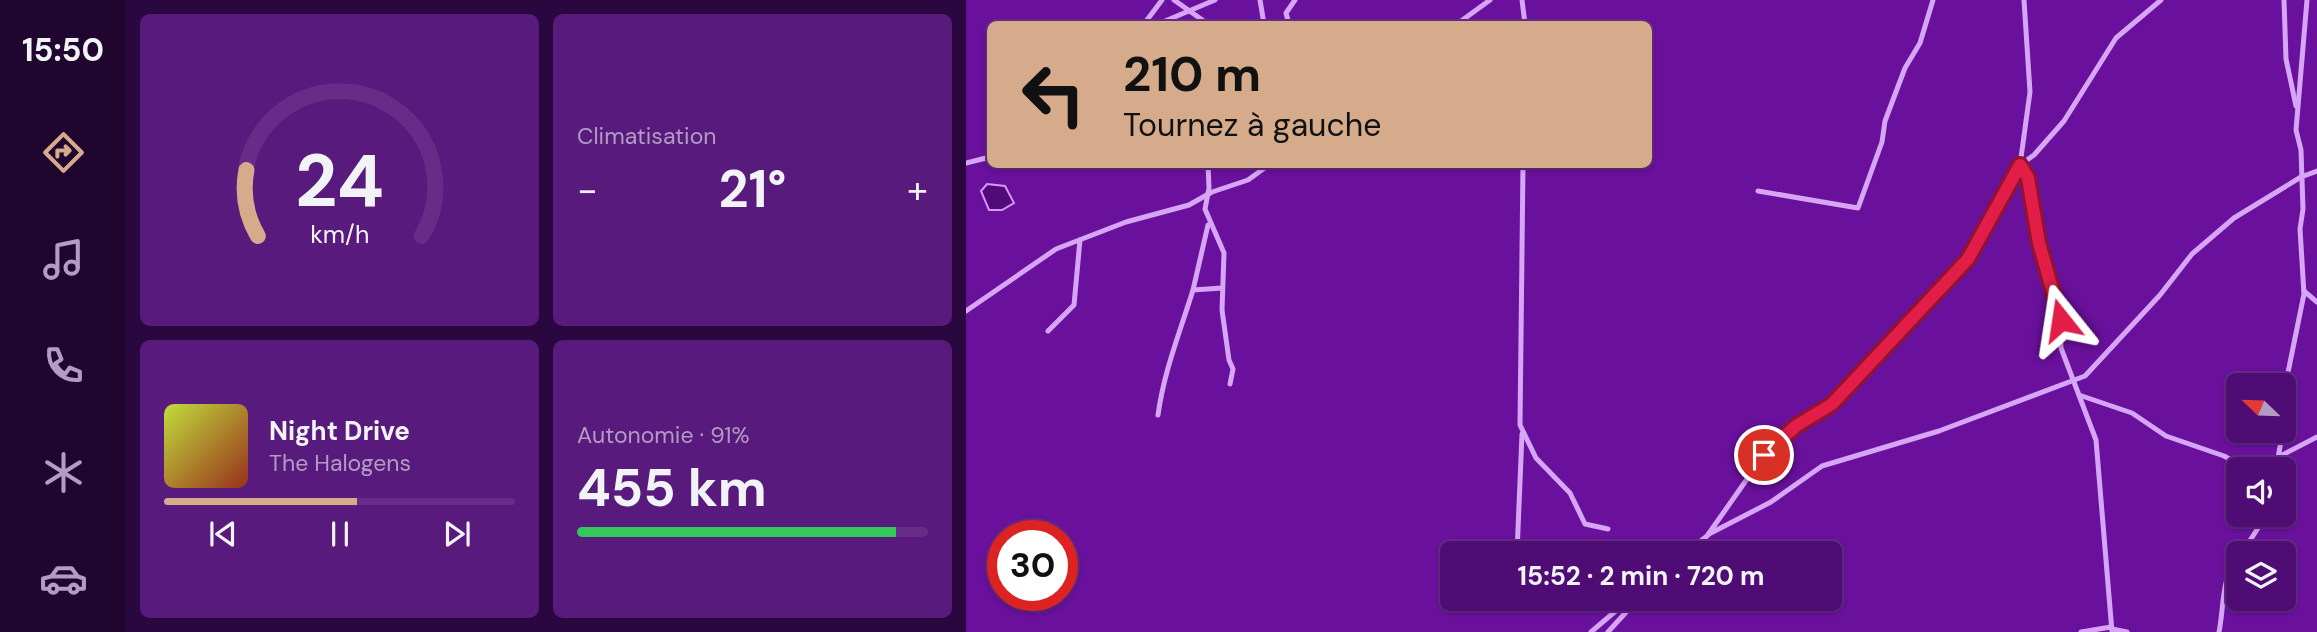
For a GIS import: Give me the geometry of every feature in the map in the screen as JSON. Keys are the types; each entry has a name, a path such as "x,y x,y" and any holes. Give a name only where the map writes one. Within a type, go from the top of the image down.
{"street":[{"path":"1146,21 1162,0"},
{"path":"1174,0 1186,12 1202,21"},
{"path":"1165,21 1202,8 1215,0"},
{"path":"1260,0 1264,21"},
{"path":"1288,21 1286,13 1295,0"},
{"path":"1461,21 1490,0"},
{"path":"1522,0 1525,21"},
{"path":"1758,191 1858,208 1882,142 1890,108 1905,68 1920,43 1933,0"},
{"path":"1707,536 1764,455 1796,426 1832,404 1968,259 2020,165 2030,92 2024,0"},
{"path":"2020,165 2034,155 2064,121 2116,38 2161,0"},
{"path":"2284,0 2286,59 2296,106 2301,177 2304,291 2288,373"},
{"path":"2296,106 2307,0"},
{"path":"966,163 987,158"},
{"path":"2020,165 2028,178 2039,243 2060,315 2061,348 2096,440 2112,629"},
{"path":"1208,168 1205,209 1224,253 1223,320 1233,369 1230,384"},
{"path":"966,311 1040,258 1126,222 1189,205 1208,194 1248,180 1264,168"},
{"path":"1518,541 1523,460 1520,425 1523,168"},
{"path":"1701,541 1771,502 1822,466 1939,431 2085,376 2160,295 2192,254 2234,218 2301,177 2317,172"},
{"path":"1158,415 1168,362 1184,324 1205,246 1208,219"},
{"path":"1048,331 1074,305 1080,240"},
{"path":"1193,290 1222,288"},
{"path":"2304,291 2317,302"},
{"path":"2079,395 2132,413 2166,436 2224,456 2246,467 2259,467 2277,455 2317,437"},
{"path":"1520,425 1536,458 1570,493 1585,524 1608,529"},
{"path":"2277,455 2280,443"},
{"path":"2219,632 2222,621 2220,605 2226,590"},
{"path":"1591,632 1616,611"},
{"path":"1608,632 1627,611"},
{"path":"2081,632 2112,629 2127,632"}],"shaded area":[{"path":"987,184 1005,186 1014,203 1002,210 989,210 981,191"}],"route":[{"path":"1764,455 1796,426 1832,404 1968,259 2020,165 2028,178 2039,243 2061,320"}]}
